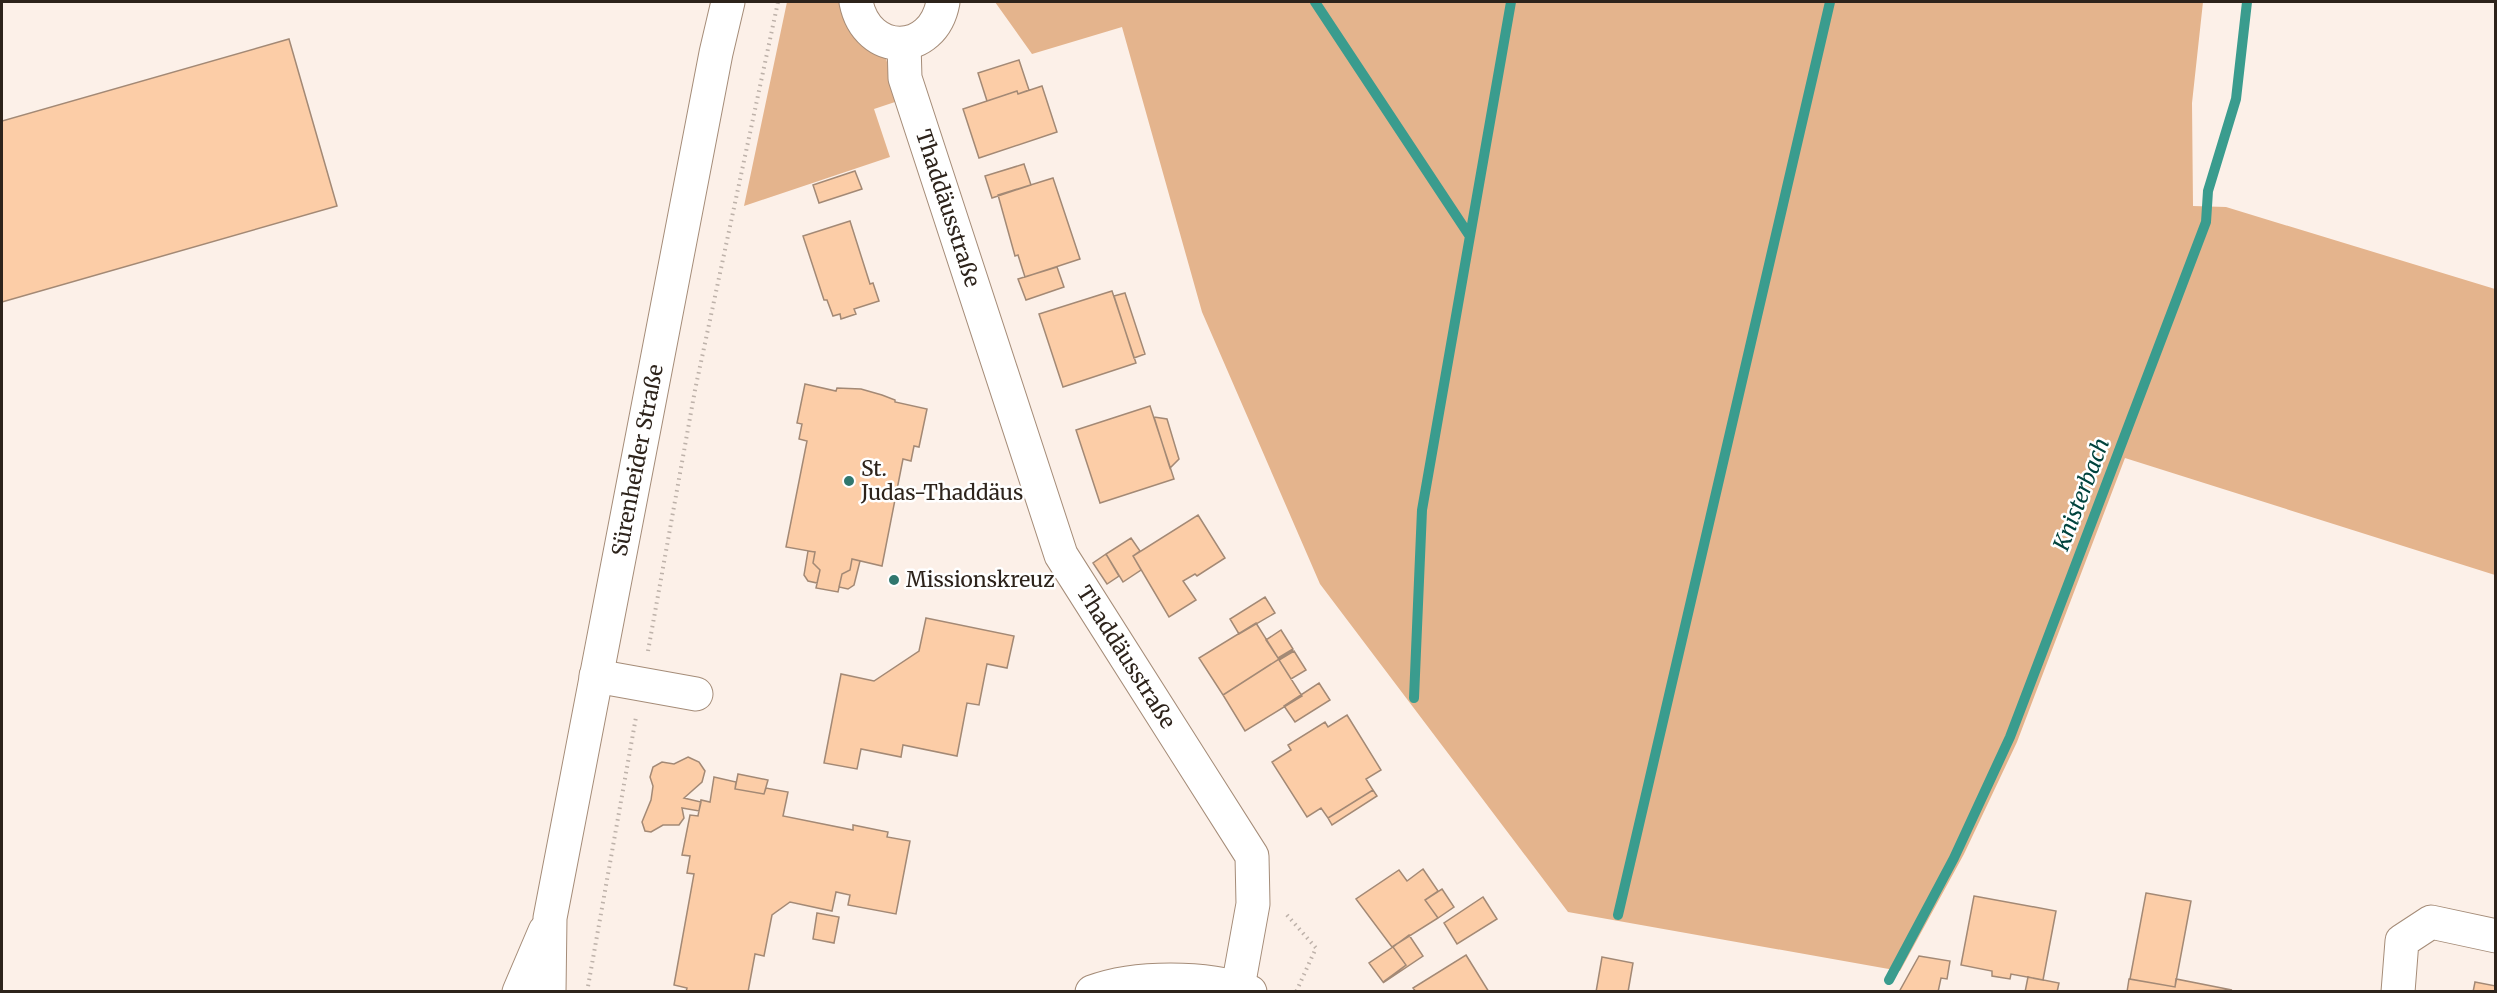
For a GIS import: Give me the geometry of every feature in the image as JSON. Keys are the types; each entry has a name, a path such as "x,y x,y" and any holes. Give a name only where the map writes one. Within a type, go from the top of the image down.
{"street":[{"name":"Sürenheider Straße","path":"549,992 550,918 716,53 728,2"},
{"path":"856,2 859,15 866,27 877,37 904,44 920,39 932,30 941,16 943,2"},
{"name":"Thaddäusstraße","path":"904,44 905,78 1061,555 1252,856 1252,904 1244,989 1181,979 1107,986 1092,992"},
{"path":"596,676 696,694"},
{"name":"Sürenheider Straße","path":"519,992 550,918"},
{"path":"2398,992 2402,941 2431,922 2496,936"}],"path":[{"path":"587,992 695,390 778,2"},
{"path":"1252,904 1286,915 1316,948 1296,992"}],"shaded area":[{"path":"787,2 844,2 885,55 898,101 874,109 890,157 744,206"},
{"path":"995,2 2203,2 2192,103 2193,206 2226,207 2495,289 2495,575 2125,458 2017,742 1964,854 1900,971 1568,912 1320,584 1202,312 1122,27 1032,54"}],"building":[{"path":"289,39 337,206 2,302 2,121"},
{"path":"1019,60 1029,90 1018,94 1017,91 987,101 978,73"},
{"path":"1042,86 1057,132 979,158 963,109 1017,91 1018,94"},
{"path":"1024,164 1031,185 992,198 985,176"},
{"path":"855,171 862,189 819,203 813,185"},
{"path":"1053,178 1080,259 1025,277 1018,255 1015,256 998,195"},
{"path":"850,221 870,284 873,283 879,301 854,309 856,314 841,319 840,314 833,316 827,300 824,300 803,236"},
{"path":"1057,267 1064,287 1026,300 1018,279"},
{"path":"1112,291 1136,363 1063,387 1039,314"},
{"path":"1125,293 1145,354 1134,358 1114,296"},
{"name":"St. Judas-Thaddäus","path":"805,384 836,391 837,388 861,389 882,395 895,402 927,409 919,447 914,446 911,461 903,459 882,566 852,559 850,570 842,574 838,592 816,588 820,570 813,563 815,552 786,547 807,441 799,439 802,424 797,423"},
{"path":"1150,406 1174,479 1100,503 1076,430"},
{"path":"1154,417 1167,419 1179,459 1170,468"},
{"path":"1198,515 1225,558 1197,576 1195,574 1183,581 1196,600 1169,617 1133,556"},
{"path":"1131,538 1140,551 1133,556 1141,570 1123,582 1106,554"},
{"path":"808,551 815,552 813,563 820,570 817,583 808,581 804,575"},
{"path":"1106,554 1119,576 1107,584 1093,563"},
{"path":"852,559 860,561 854,585 848,589 839,587 842,574 850,570"},
{"path":"1265,597 1275,613 1239,634 1230,619"},
{"path":"926,618 1014,636 1007,668 987,664 979,705 967,703 957,756 903,745 901,757 861,749 857,769 824,763 841,674 874,681 919,651"},
{"path":"1256,623 1278,658 1293,650 1223,695 1199,658"},
{"path":"1281,630 1293,649 1278,658 1266,640"},
{"path":"1293,650 1279,660 1302,696 1245,731 1223,695"},
{"path":"1294,651 1306,670 1291,679 1279,660"},
{"path":"1319,683 1330,700 1295,722 1284,706"},
{"path":"1347,715 1381,770 1366,779 1373,790 1328,818 1321,808 1307,817 1272,762 1291,750 1288,745 1325,722 1328,727"},
{"path":"688,757 699,762 705,771 702,782 684,798 701,802 699,811 682,808 684,818 679,825 663,825 651,832 645,831 642,822 651,800 653,786 650,777 653,767 662,762 674,764"},
{"path":"738,774 768,780 764,794 735,789"},
{"path":"714,777 736,782 735,789 764,794 766,788 788,792 783,816 853,830 853,825 888,832 887,837 910,841 896,914 848,905 850,895 836,892 832,911 790,902 772,915 764,956 755,954 748,992 686,992 687,988 674,985 694,874 687,873 690,856 682,855 690,815 698,816 701,800 710,802"},
{"path":"1373,790 1377,796 1332,825 1328,818"},
{"path":"1423,869 1438,891 1425,900 1438,918 1392,947 1356,899 1399,870 1407,881"},
{"path":"1442,889 1454,907 1438,918 1425,900"},
{"path":"2146,893 2191,901 2175,987 2130,979"},
{"path":"1974,896 2056,911 2043,980 2011,974 2010,979 1992,976 1992,971 1961,965"},
{"path":"1483,897 1497,919 1457,944 1444,923"},
{"path":"817,913 839,917 834,943 813,939"},
{"path":"1409,935 1423,956 1383,983 1406,965 1393,947"},
{"path":"1393,947 1406,965 1383,982 1369,963"},
{"path":"1466,955 1489,992 1416,992 1413,988"},
{"path":"1919,956 1950,961 1947,979 1941,978 1938,992 1899,992"},
{"path":"1602,957 1633,963 1628,992 1596,992"},
{"path":"2028,977 2059,983 2057,992 2025,992"},
{"path":"2129,979 2175,987 2176,979 2232,990 2127,992"},
{"path":"2475,982 2496,986 2496,992 2473,992"}],"waterway":[{"path":"1315,2 1469,235"},
{"path":"1414,698 1422,510 1511,2"},
{"path":"1618,915 1830,2"},
{"name":"Knisterbach","path":"1889,980 1954,858 2010,737 2206,222 2208,191 2236,99 2247,2"}],"place":[{"name":"St. Judas-Thaddäus","path":"849,481"},
{"name":"Missionskreuz","path":"894,580"}]}
